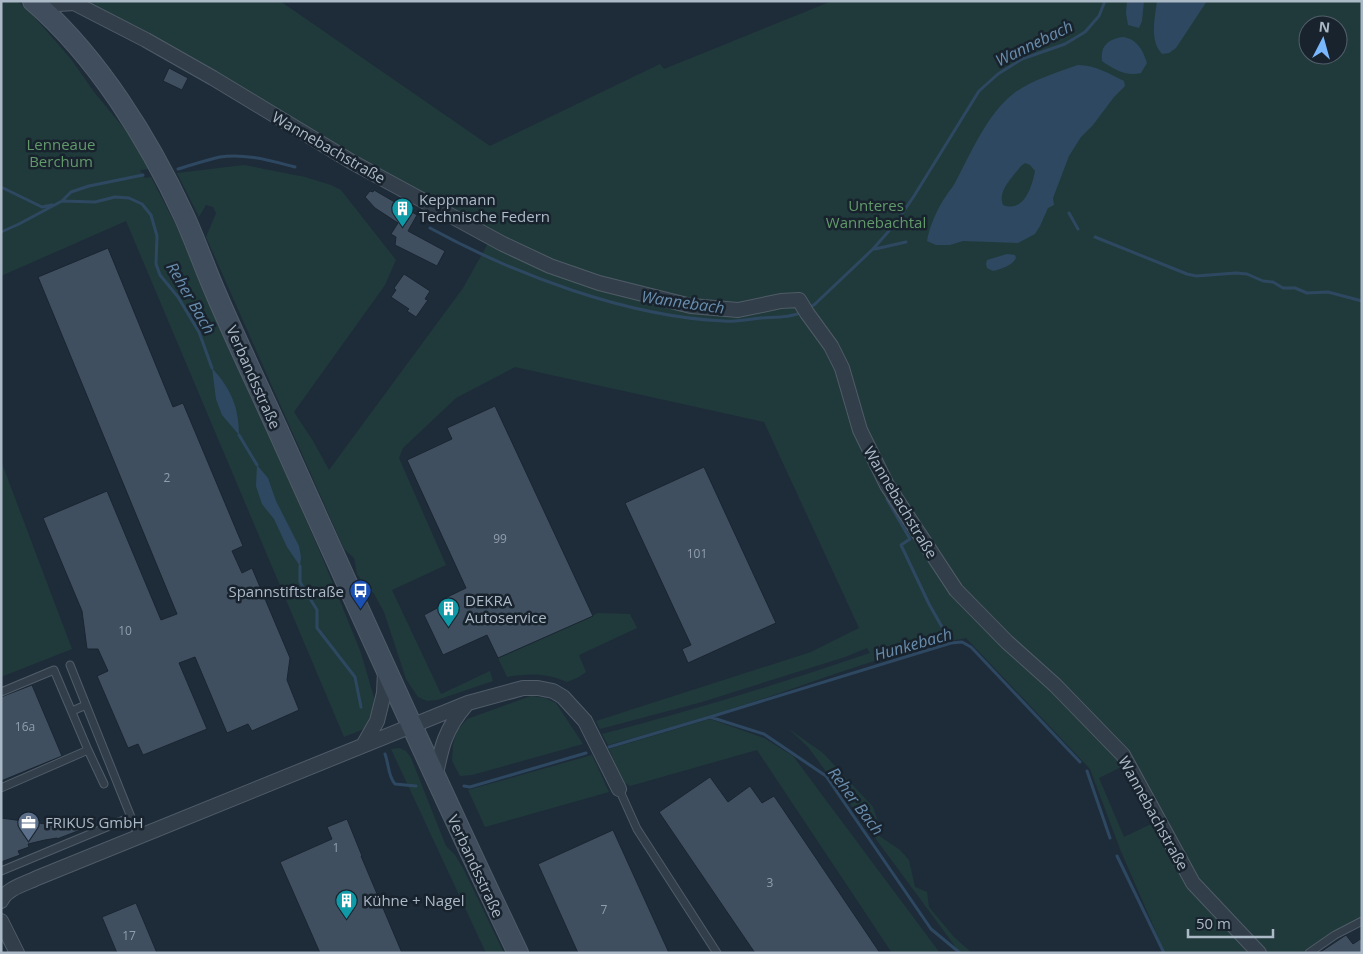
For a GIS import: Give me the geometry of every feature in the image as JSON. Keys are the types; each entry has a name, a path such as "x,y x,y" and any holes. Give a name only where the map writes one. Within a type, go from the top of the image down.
{"main road":[{"name":"Verbandsstraße","path":"38,6 92,62 139,129 180,206 216,293 411,726 518,953"}],"street":[{"name":"Wannebachstraße","path":"38,6 74,3 146,40 213,78 352,162 503,244 550,266 599,283 691,306 738,310 781,301 799,300 825,338 842,368 860,430 887,485 956,590 1007,642 1055,685 1123,755 1193,882 1259,953"},
{"path":"364,744 377,721 384,694 386,669"},
{"path":"1,901 4,896 14,889 364,744 468,703 522,688 538,688 553,691 564,697 585,721 619,789"},
{"path":"435,779 442,744 456,716 468,703"},
{"path":"1,921 17,953"}],"lane":[{"path":"70,665 139,838"},
{"path":"1,692 54,670 104,784"},
{"path":"72,711 86,705"},
{"path":"1,788 88,750"},
{"path":"619,789 637,829 717,953"},
{"path":"1,871 131,818"},
{"path":"1310,953 1335,935 1362,921"}],"green space":[{"name":"Lenneaue Berchum","path":"1,1 17,1 30,12 71,59 94,92 132,138 150,169 140,170 145,178 151,177 182,237 248,384 361,653 374,698 371,714 364,729 344,737 126,221 1,276"},
{"name":"Unteres Wannebachtal","path":"77,1 280,1 490,146 660,64 664,69 832,1 1362,1 1362,921 1335,935 1309,953 1259,953 1193,883 1162,834 1190,885 1253,953 1165,953 1120,849 1090,769 966,638 895,655 737,707 608,745 602,734 736,696 870,653 867,648 845,657 702,702 600,729 596,721 811,652 859,628 764,422 515,367 456,398 403,448 399,458 446,565 392,590 441,694 490,671 493,681 437,700 427,701 418,697 406,679 384,612 373,592 370,593 357,574 354,558 344,549 206,237 216,213 213,207 206,205 199,217 177,173 244,165 305,177 331,185 341,190 396,260 385,285 294,412 329,470 463,288 490,240 508,250 564,274 622,292 677,305 711,311 735,312 795,302 817,332 839,370 860,435 865,431 845,366 825,330 809,312 802,298 781,299 737,307 691,304 600,281 551,264 504,241 290,122 148,36","holes":["1125,765 1155,822 1124,837 1099,778"]},
{"path":"1,461 72,649 1,677"},
{"path":"598,613 630,614 637,628 579,655 586,672 567,682 537,675 507,677 498,658"},
{"path":"531,696 545,698 556,703 583,744 472,775 460,776 452,761 453,744 457,731 467,719"},
{"path":"710,719 764,738 793,756 940,953 892,953 757,750 630,786 623,782 609,749"},
{"path":"789,729 823,753 873,807 879,824 878,835 900,850 909,860 915,887 927,892 929,907 954,937 972,953 960,953 808,747"},
{"path":"399,748 406,751 411,758 446,846 455,855 464,870 504,953 486,953 391,749"},
{"path":"592,755 609,792 485,827 468,790"}],"water":[{"path":"1127,1 1144,1 1142,21 1139,28 1128,25"},
{"path":"1157,1 1207,1 1176,48 1169,53 1162,54 1155,42 1154,22"},
{"path":"1123,37 1136,43 1144,54 1147,63 1141,73 1125,73 1102,61 1102,51 1106,44 1113,39"},
{"path":"1078,65 1097,68 1124,81 1125,86 1081,137 1069,156 1053,198 1054,205 1048,208 1035,234 1018,243 963,241 950,245 936,245 927,241 940,206 995,112 1013,94 1027,85","holes":["1025,163 1030,165 1035,171 1026,197 1016,205 1003,205 1002,195 1007,184 1021,166"]},
{"path":"1007,254 1015,255 1016,258 1009,265 993,271 987,268 987,260"},
{"path":"212,368 224,383 233,399 239,425 239,435 222,415 216,399"},
{"path":"257,465 268,478 276,501 299,546 300,566 287,547 274,519 262,504 256,486"}],"building":[{"path":"169,68 188,78 182,90 163,81"},
{"name":"Keppmann Technische Federn","path":"374,190 417,215 408,231 445,251 437,266 395,245 396,237 391,234 398,223 375,208 365,197 370,191 373,192"},
{"path":"108,248 173,407 183,403 243,546 232,551 242,573 252,568 290,658 287,680 299,710 252,731 248,724 227,733 195,657 179,663 207,729 143,755 138,744 128,748 97,676 108,671 98,649 87,649 82,611 43,518 107,491 161,620 177,614 38,277"},
{"path":"404,274 430,291 425,299 428,300 416,317 407,311 409,309 391,297 396,290 394,288"},
{"path":"495,406 593,616 498,658 487,635 443,655 424,615 441,606 439,601 466,588 407,460 452,439 447,428"},
{"path":"704,467 776,623 688,663 682,649 691,645 625,503"},
{"path":"32,685 62,756 1,781 1,697"},
{"path":"710,777 728,802 750,786 762,803 774,796 880,953 755,953 659,812"},
{"path":"1,818 83,829 57,839 28,844 29,847 18,851 20,855 1,862"},
{"name":"Kühne + Nagel","path":"347,819 402,953 320,953 280,862 332,839 327,827"},
{"path":"613,830 669,953 578,953 538,864"},
{"path":"136,903 157,953 117,953 102,917"},
{"path":"1346,935 1353,944 1362,938 1362,953 1319,953"}],"waterway":[{"name":"Wannebach","path":"808,309 873,249 895,224 979,91 998,74 1022,59 1065,44 1085,32 1099,16 1105,1"},
{"name":"Wannebach","path":"178,169 215,158 229,156 258,158 295,167"},
{"name":"Wannebach","path":"1,232 62,201 71,192 89,186 143,175"},
{"path":"1,187 42,207 52,205"},
{"name":"Reher Bach","path":"62,201 95,202 115,197 129,198 142,204 151,215 157,236 156,264 160,275 178,297 199,332 212,368"},
{"path":"1069,213 1078,229"},
{"name":"Wannebach","path":"430,228 534,277 610,302 649,311 687,318 729,321 788,316 802,312"},
{"path":"1095,237 1187,274 1196,276 1247,274 1263,281 1273,282 1283,288 1295,288 1307,293 1328,292 1362,301"},
{"path":"875,249 906,242"},
{"name":"Reher Bach","path":"239,435 257,465"},
{"path":"887,499 910,539 901,545 929,604 951,643"},
{"name":"Reher Bach","path":"300,566 300,582 317,610 317,628 355,677 361,707"},
{"name":"Hunkebach","path":"710,717 951,643 962,642 971,647 1080,762"},
{"name":"Reher Bach","path":"609,747 710,717 764,734 826,776 931,929 960,953"},
{"name":"Reher Bach","path":"464,786 470,787 586,753"},
{"name":"Reher Bach","path":"385,754 390,774 395,784 416,786"},
{"name":"Hunkebach","path":"1087,771 1110,838"},
{"name":"Hunkebach","path":"1117,856 1164,953"}],"place":[{"name":"Keppmann Technische Federn","path":"403,227"},
{"name":"Spannstiftstraße","path":"360,610"},
{"name":"DEKRA Autoservice","path":"449,628"},
{"name":"FRIKUS GmbH","path":"29,841"},
{"name":"Kühne + Nagel","path":"347,919"}]}
